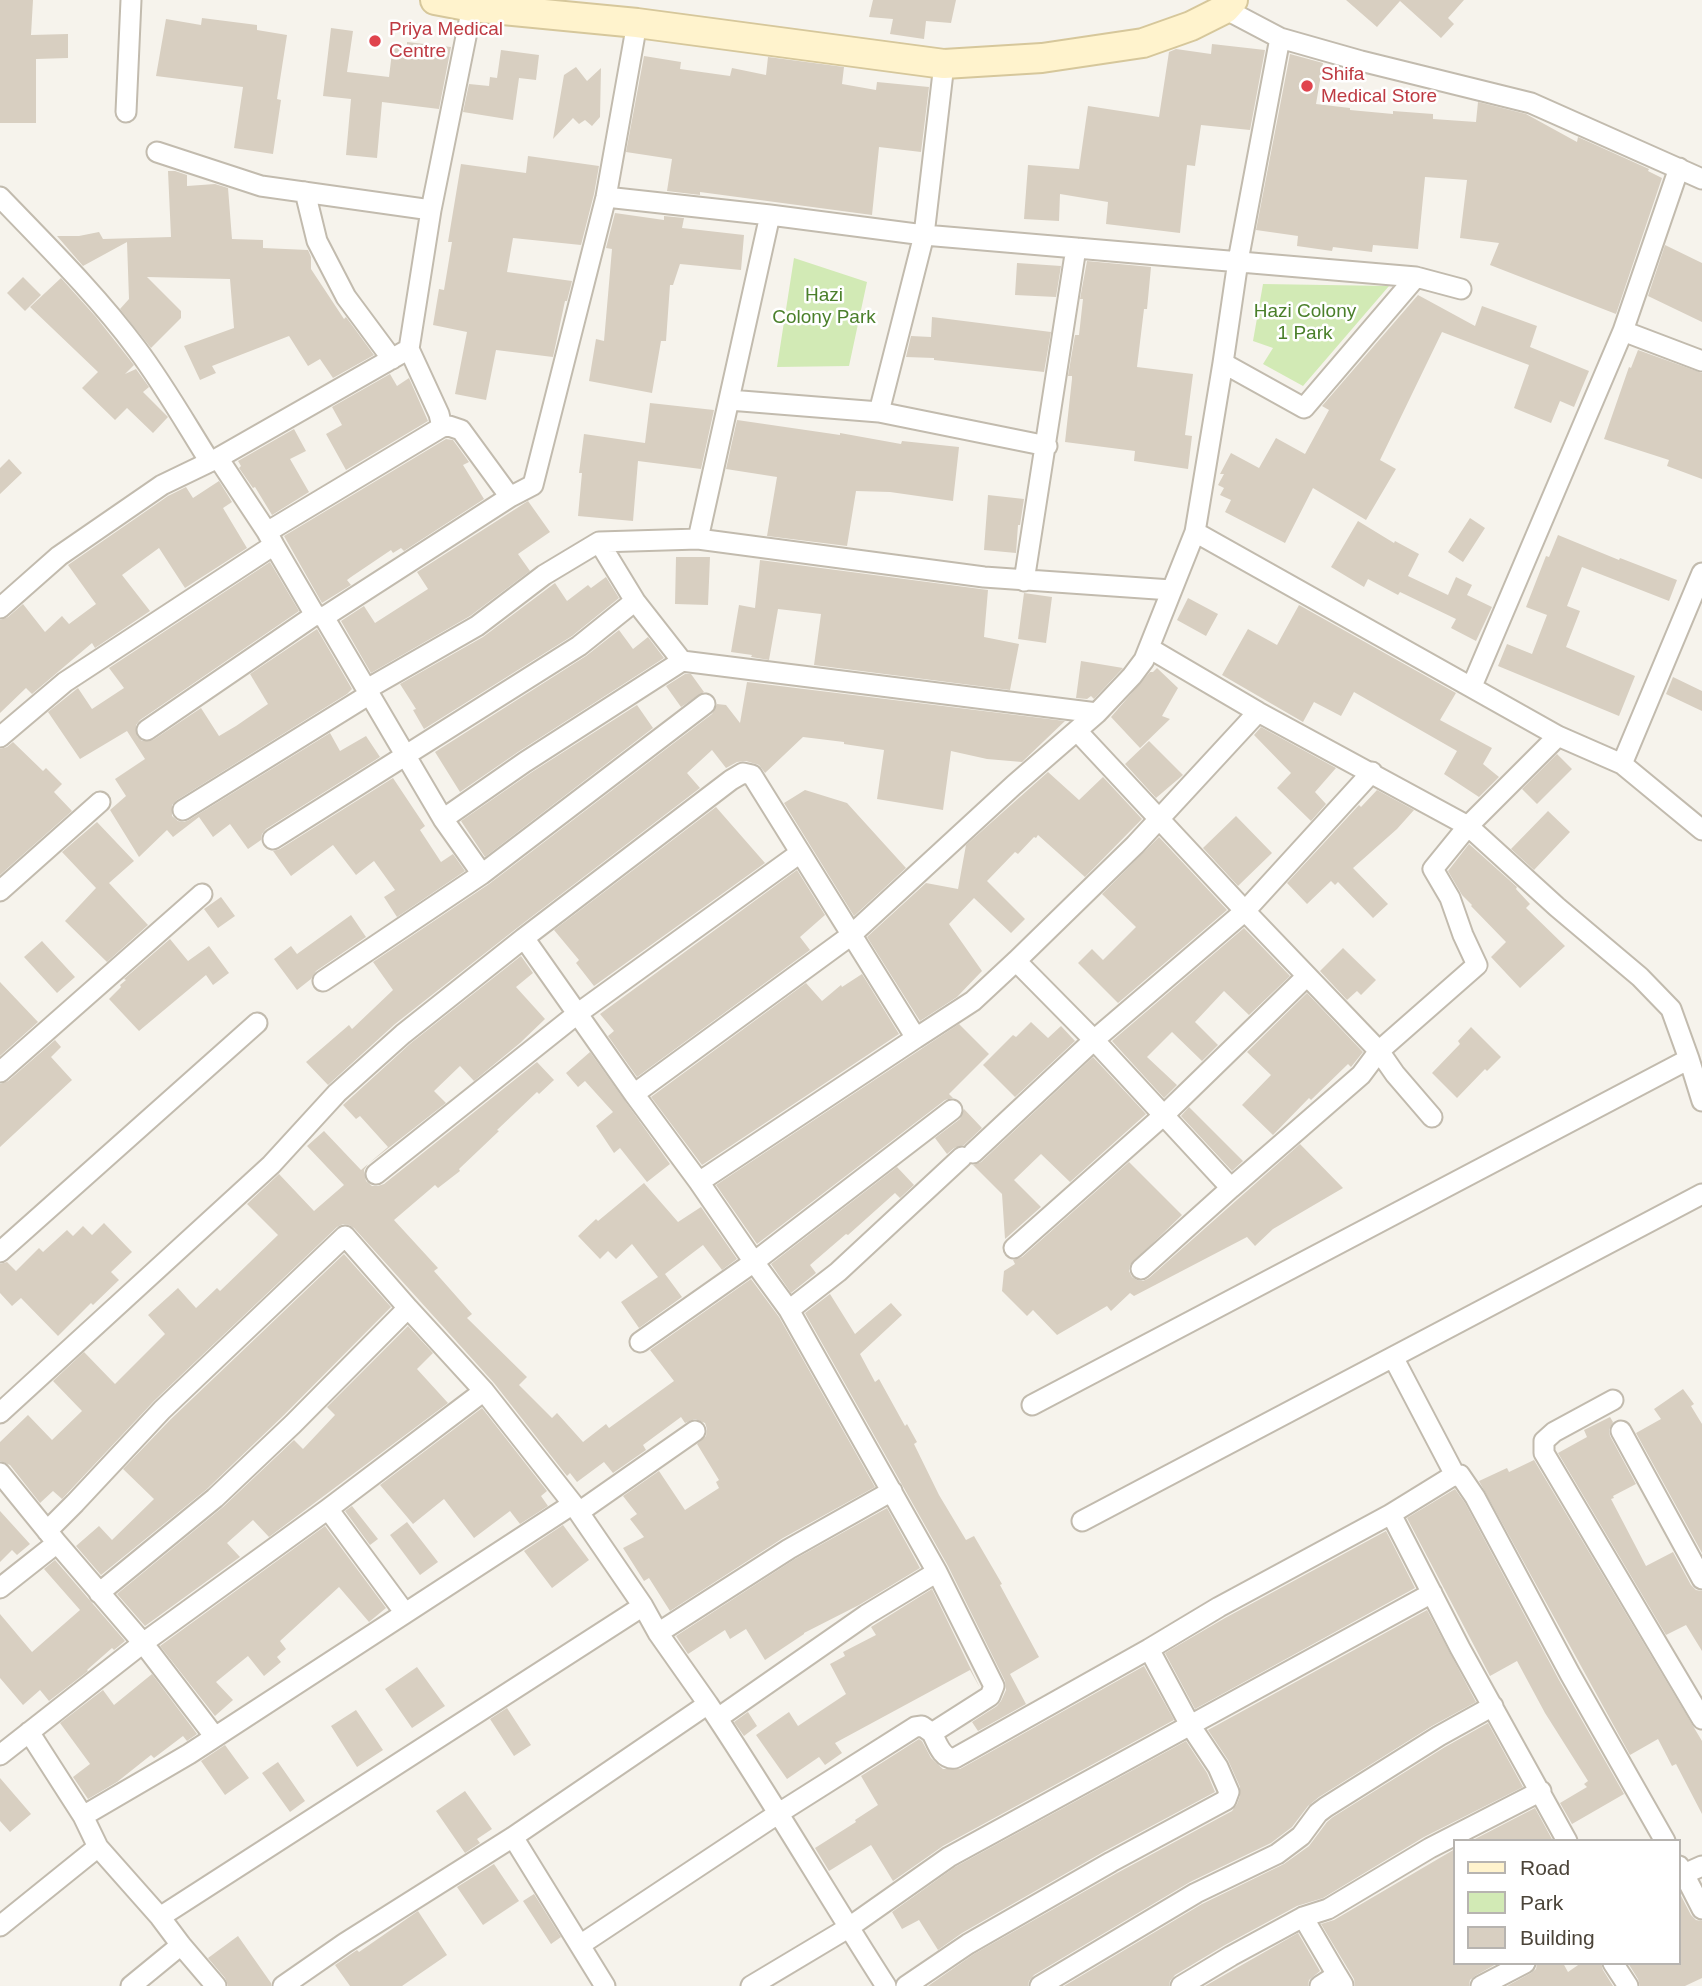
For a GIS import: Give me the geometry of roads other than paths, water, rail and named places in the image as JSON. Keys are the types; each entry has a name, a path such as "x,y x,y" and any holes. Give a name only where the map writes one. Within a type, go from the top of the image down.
{"main road":[{"path":"435,0 472,7 637,23 944,64 1042,58 1143,43 1191,26 1229,4"},
{"path":"1195,0 1229,4"}],"street":[{"path":"125,112 131,0"},
{"path":"1229,4 1280,38 1531,103 1702,178"},
{"path":"442,427 439,414 409,349 431,210 472,7"},
{"path":"147,730 319,616 533,485 606,197 637,23"},
{"path":"634,1094 850,936 1014,785 1097,713 1132,677 1144,660 1195,532 1238,261 1280,38"},
{"path":"879,412 925,235 944,64"},
{"path":"157,152 261,186 431,210"},
{"path":"1472,686 1623,331 1679,168"},
{"path":"305,192 317,241 346,298 392,359"},
{"path":"0,197 73,274 136,348 271,538 369,692 443,819 482,874"},
{"path":"606,197 925,235 1416,277 1461,289"},
{"path":"698,540 770,215"},
{"path":"1024,581 1076,248"},
{"path":"1223,363 1304,408 1416,277"},
{"path":"1623,331 1702,361"},
{"path":"0,608 59,556 162,485 214,460 409,349"},
{"path":"729,400 879,412 1047,446"},
{"path":"0,737 65,682 271,538 442,427 461,430 510,497"},
{"path":"1195,532 1558,736 1622,764 1702,830"},
{"path":"183,810 477,626 544,575 598,542 698,540 985,578 1171,590"},
{"path":"598,542 635,601 682,661"},
{"path":"1622,764 1702,573"},
{"path":"273,839 579,646 635,601"},
{"path":"1149,648 1258,712 1468,826 1557,907 1640,977 1671,1009 1702,1101"},
{"path":"443,819 536,755 682,661 1097,713"},
{"path":"323,981 482,874 705,704"},
{"path":"699,1182 973,1001 1160,820 1258,712"},
{"path":"1077,730 1379,1051 1432,1117"},
{"path":"1141,1269 1361,1076 1379,1051 1477,965 1450,898 1433,869 1468,826 1558,736"},
{"path":"789,1310 838,1272 1094,1040 1245,911 1372,772"},
{"path":"0,1413 271,1165 337,1093 403,1034 524,938 743,773 752,775 916,1038"},
{"path":"0,891 100,802"},
{"path":"376,1174 577,1014 800,853"},
{"path":"0,1072 202,894"},
{"path":"524,938 789,1310 937,1572 994,1686 990,1696 932,1733"},
{"path":"1016,961 1094,1040 1231,1188"},
{"path":"1014,1248 1164,1115 1307,975"},
{"path":"0,1252 257,1023"},
{"path":"1032,1405 1689,1059"},
{"path":"640,1342 754,1262 951,1110"},
{"path":"1082,1521 1702,1194"},
{"path":"0,1588 52,1537 75,1503 162,1410 345,1236 484,1391 576,1508 713,1711 886,1986"},
{"path":"99,1593 215,1498 408,1308"},
{"path":"1393,1357 1455,1475 1463,1478 1475,1497 1570,1674 1664,1839"},
{"path":"0,1755 144,1643 484,1391"},
{"path":"1613,1400 1554,1432 1544,1441 1544,1453 1702,1719"},
{"path":"83,1816 215,1737 405,1613 695,1431"},
{"path":"1621,1431 1702,1579"},
{"path":"0,1473 144,1643 215,1737"},
{"path":"580,1945 915,1727 922,1726 932,1733 945,1756 955,1758 1219,1607 1391,1514 1455,1475"},
{"path":"658,1633 789,1549 892,1491"},
{"path":"328,1508 405,1613"},
{"path":"1391,1514 1566,1839"},
{"path":"283,1986 345,1943 937,1572"},
{"path":"751,1986 848,1928 949,1857 1432,1593"},
{"path":"160,1917 643,1606"},
{"path":"906,1986 968,1944 1226,1800 1229,1792 1218,1767 1190,1726 1149,1649"},
{"path":"1040,1986 1196,1893 1276,1854 1301,1836 1313,1818 1326,1807 1439,1736 1493,1706"},
{"path":"29,1732 83,1816 98,1847 216,1986"},
{"path":"1181,1986 1303,1917 1328,1909 1430,1849 1541,1791"},
{"path":"513,1837 606,1986"},
{"path":"0,1926 98,1847"},
{"path":"1702,1866 1681,1872 1702,1909"},
{"path":"1303,1917 1340,1981 1320,1986"},
{"path":"131,1986 181,1945"},
{"path":"1481,1986 1521,1965"},
{"path":"1614,1965 1628,1986"}],"place":[{"name":"Priya Medical Centre","path":"375,41"},
{"name":"Shifa Medical Store","path":"1307,86"}],"park label":[{"name":"Hazi Colony Park","path":"824,307"},
{"name":"Hazi Colony 1 Park","path":"1305,323"}]}
